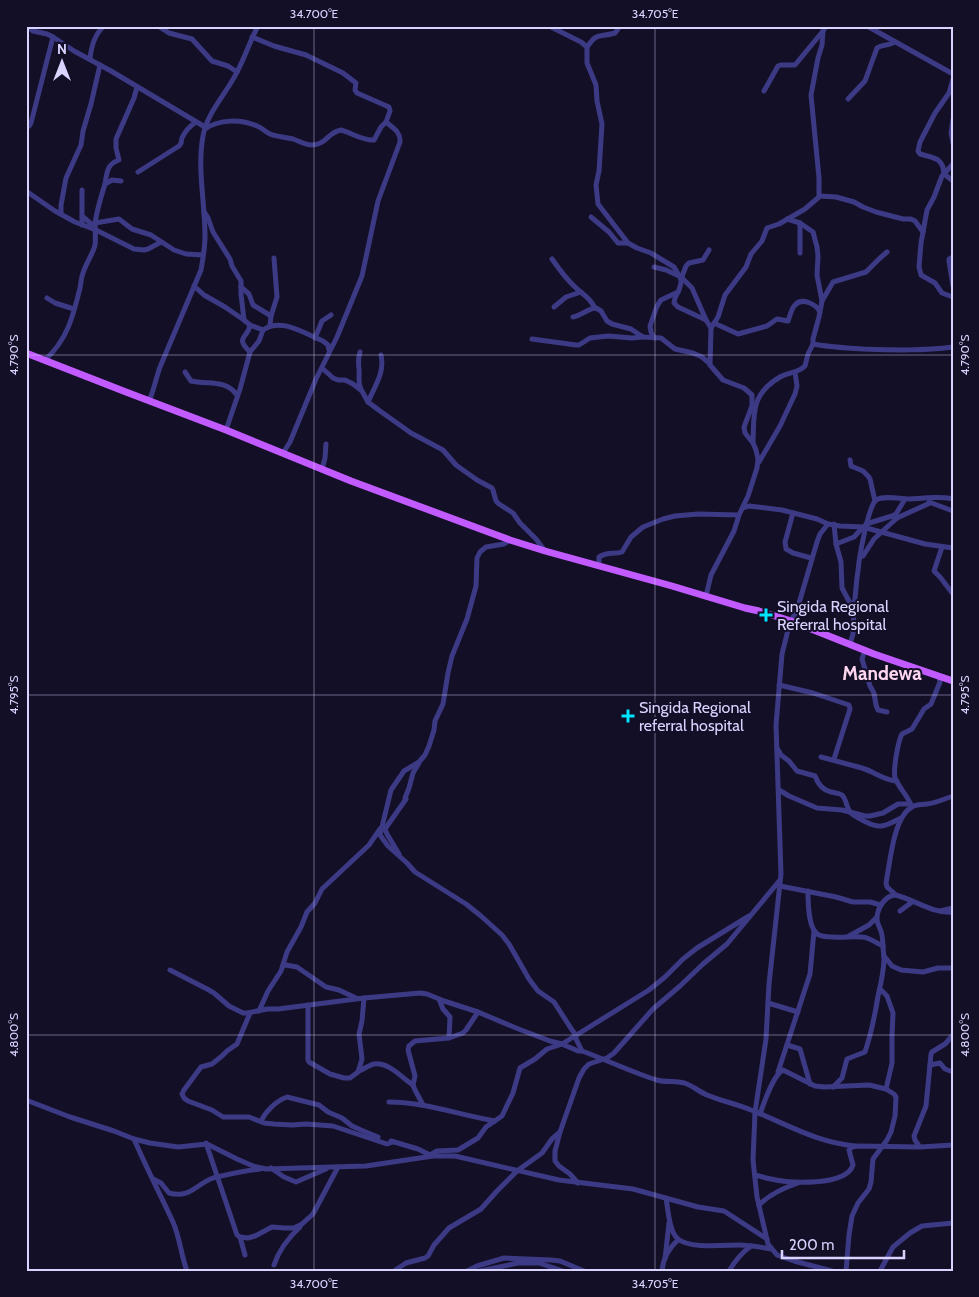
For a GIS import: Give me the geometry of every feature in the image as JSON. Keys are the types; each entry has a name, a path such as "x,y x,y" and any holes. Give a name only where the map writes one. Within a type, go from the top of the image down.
{"main road":[{"path":"26,353 425,509 510,540 789,621 863,650 953,681"}],"street":[{"path":"27,26 33,31 53,37 204,128"},
{"path":"90,60 99,30 104,26"},
{"path":"158,26 169,33 192,39 215,63 228,66 237,72"},
{"path":"149,401 154,391 160,367 201,270 205,235 201,184 204,128 237,72 258,26"},
{"path":"549,26 574,38 587,47"},
{"path":"620,26 614,33 594,38 587,47 587,63 596,85 597,102 602,124 599,171 596,185 597,199 628,243 673,265 681,278"},
{"path":"867,26 953,74"},
{"path":"876,26 880,34"},
{"path":"47,34 50,27"},
{"path":"764,91 778,66 783,64 795,65 824,29"},
{"path":"820,196 811,95 824,29"},
{"path":"26,128 31,123 53,37"},
{"path":"204,128 222,121 239,122 255,125 270,134 313,145 323,143 332,132 341,130 352,135 374,140 386,122 390,111 389,106 357,93 355,89 356,82 343,73 303,54 274,46 252,37"},
{"path":"848,99 865,81 877,48 895,42"},
{"path":"61,214 66,178 80,149 100,65"},
{"path":"953,78 949,93 935,113 920,142 918,151 920,154 939,160 943,166 944,174 953,180"},
{"path":"45,360 54,352 70,326 82,275 94,248 95,227 100,200 106,184 107,170 114,162 119,160 116,139 137,87"},
{"path":"953,119 951,133 953,143"},
{"path":"138,172 179,146 187,129 196,122"},
{"path":"283,453 290,442 303,408 353,301 362,276 378,200 400,142 399,134 386,122"},
{"path":"953,164 944,174 927,210 920,250 920,273 935,283 942,293 953,297"},
{"path":"106,184 112,180 121,181"},
{"path":"82,190 82,225"},
{"path":"26,191 82,225 95,227 116,218 121,219 132,229 146,233 174,250 186,254 203,255"},
{"path":"710,363 711,328 718,317 725,295 746,267 751,254 762,241 767,228 779,224 805,209 820,196 836,197 854,202 876,212 903,219 911,219 915,221 923,232"},
{"path":"203,211 241,281 244,320"},
{"path":"82,216 95,227 125,245 138,250 148,249 161,242"},
{"path":"591,217 609,232 618,243 628,243"},
{"path":"787,219 800,223 813,232 818,256 817,281 822,301"},
{"path":"800,223 800,253"},
{"path":"706,320 675,305 674,300 686,266 692,262 702,261 710,250"},
{"path":"753,443 754,412 762,391 780,377 805,366 813,344 822,301 834,282 866,272 887,252"},
{"path":"270,326 277,293 274,258"},
{"path":"953,258 949,261 953,286"},
{"path":"552,259 559,270 576,288 592,300 595,308 601,311 609,323 631,329 644,337"},
{"path":"654,267 666,270 681,278 692,288 711,328"},
{"path":"194,286 204,295 250,325 263,330"},
{"path":"241,287 249,294 253,305 271,316"},
{"path":"554,306 566,297 581,292"},
{"path":"654,338 650,326 657,306 662,300 678,292"},
{"path":"48,298 55,303 74,309"},
{"path":"714,323 738,334 767,326 776,319 788,321 795,305 799,303 814,304 820,312"},
{"path":"574,317 595,308"},
{"path":"314,338 322,321 331,315"},
{"path":"250,325 243,342 250,352"},
{"path":"226,430 250,352 259,341 263,330 270,326 278,325 288,327 328,344 329,350"},
{"path":"532,339 578,345 590,338 608,336 654,338 664,340 675,350 693,353 702,357 710,363 719,377 744,388 750,393 752,406 744,427 758,455 758,464"},
{"path":"813,344 843,348 886,350 953,347"},
{"path":"360,352 358,381 368,402 412,433 443,450 456,465 492,488 498,504 513,514 545,551"},
{"path":"368,402 382,372 381,355"},
{"path":"322,368 333,378 345,380 362,391"},
{"path":"185,372 191,381 224,385 233,390 237,395"},
{"path":"706,596 711,575 729,541 743,508 758,464 780,426 795,394 797,386 795,372"},
{"path":"322,469 326,444"},
{"path":"850,460 851,466 862,471 869,478 875,501 865,526 854,605 853,634 850,644"},
{"path":"875,501 886,498 905,499 936,496 953,499"},
{"path":"922,498 930,503 953,510"},
{"path":"836,544 854,538 865,526 896,514 905,499"},
{"path":"745,501 752,506"},
{"path":"860,558 881,532 897,518 930,503"},
{"path":"743,508 752,506 793,513 831,524 865,526 925,544 942,548 953,548"},
{"path":"793,513 785,542 786,548 793,553 811,558"},
{"path":"600,566 599,557 608,553 616,554 622,552 631,537 652,522 675,516 698,514 739,515"},
{"path":"888,518 897,518"},
{"path":"831,524 842,562 841,581 843,591 850,604 854,605"},
{"path":"831,524 820,534 811,558 797,610 789,621 782,654 776,725 780,886 753,1160 758,1205 771,1248 777,1254 794,1261 832,1271"},
{"path":"259,1011 283,966 287,952 305,920 306,914 315,903 322,889 369,845 406,799 413,773 429,746 435,721 443,704 452,656 467,619 476,586 477,558 486,547 504,544 510,540"},
{"path":"942,548 934,572 953,594"},
{"path":"863,650 862,659 870,686 875,695 876,707 878,710 887,712"},
{"path":"911,805 895,776 897,748 900,736 912,729 922,711 929,705 940,682 939,677"},
{"path":"779,685 813,693 849,705 850,710 834,760"},
{"path":"776,746 781,755 797,771 815,776 823,788 843,796 850,812 874,826 884,826 901,818"},
{"path":"822,757 868,770 883,778 897,782"},
{"path":"419,762 404,771 391,790 380,835 388,846 415,872 466,904 502,936 538,990 554,1002 576,1035 582,1051"},
{"path":"779,790 817,808 842,810 870,816 888,811 898,804 931,804 953,796"},
{"path":"911,805 901,818 892,848 886,883 887,887 896,895 912,902 939,911 953,912"},
{"path":"578,1183 570,1174 558,1166 555,1161 555,1151 579,1078 584,1069 589,1064 607,1058 614,1053 653,1009 727,944 780,880"},
{"path":"780,886 853,902 870,902 881,905"},
{"path":"758,1113 778,1072 810,974 814,931 810,919 808,891"},
{"path":"833,1087 842,1078 847,1059 865,1052 872,1031 884,965 881,930 877,924 877,916 881,905 890,896 896,895"},
{"path":"900,911 912,902"},
{"path":"939,911 953,908"},
{"path":"431,1156 437,1151 458,1150 474,1142 486,1127 502,1116 513,1093 520,1068 547,1049 562,1044 649,990 697,948 754,913"},
{"path":"848,937 869,925 877,916"},
{"path":"814,931 819,935 834,938 866,938 883,946"},
{"path":"884,955 892,966 901,970 923,972 938,968 953,968"},
{"path":"283,966 297,967 326,987 360,998"},
{"path":"170,970 207,989 229,1006 243,1013 360,998 413,993 427,994 657,1080 682,1082 704,1094 758,1113 817,1139 855,1146 953,1145"},
{"path":"880,989 887,996 893,1013 892,1063 886,1089"},
{"path":"358,1072 362,1055 359,1034 362,1021 360,998"},
{"path":"439,999 443,1009 450,1017 449,1038"},
{"path":"768,1003 798,1012"},
{"path":"308,1005 309,1062 330,1074 344,1078 350,1078 372,1065 387,1066 398,1072 413,1085 423,1105"},
{"path":"413,1085 415,1076 408,1050 409,1046 415,1041 449,1038 463,1033 478,1012"},
{"path":"250,1013 237,1044 212,1064 201,1067 184,1090 182,1094 184,1098 221,1116 249,1117 261,1122 292,1125 333,1126 387,1144 393,1142"},
{"path":"919,1146 914,1136 926,1106 932,1052 953,1035"},
{"path":"787,1045 800,1048 810,1084"},
{"path":"362,1055 372,1065"},
{"path":"930,1065 940,1063 946,1069 953,1072"},
{"path":"778,1072 783,1070 810,1084 824,1088 869,1085 886,1089 896,1097 895,1116 891,1132 873,1159 869,1190 858,1203 852,1216 846,1271"},
{"path":"261,1122 268,1110 287,1096 319,1106 342,1118 352,1126 393,1142 418,1149 431,1156"},
{"path":"26,1100 70,1117 150,1143 178,1147 211,1145 253,1166 269,1168 296,1182 331,1167"},
{"path":"389,1102 423,1105 495,1121"},
{"path":"394,1271 406,1263 428,1256 449,1228 481,1209 517,1171 538,1157 560,1132"},
{"path":"134,1139 173,1222 187,1271"},
{"path":"206,1144 245,1255"},
{"path":"755,1175 770,1179 800,1182 827,1181 850,1172 853,1165 849,1150 855,1146"},
{"path":"152,1179 161,1183 169,1193 182,1195 207,1180 243,1171 269,1168 366,1166 431,1156 455,1156 578,1183 633,1189 698,1207 724,1211 767,1239"},
{"path":"274,1265 278,1252 290,1235 313,1214 338,1167"},
{"path":"758,1205 778,1191 800,1182"},
{"path":"666,1198 670,1220 678,1240 707,1246 738,1245 771,1248"},
{"path":"662,1271 670,1220"},
{"path":"880,1271 893,1247 910,1233 922,1226 953,1223"},
{"path":"240,1237 248,1238 255,1236 272,1227 294,1228 302,1224"},
{"path":"665,1259 678,1240"},
{"path":"729,1271 741,1254 752,1246"},
{"path":"467,1271 504,1258 533,1258 560,1261 584,1271"},
{"path":"480,1271 518,1263 539,1262 563,1271"}],"place":[{"name":"Singida Regional Referral hospital","path":"766,615"},
{"name":"Singida Regional referral hospital","path":"628,716"}],"district":[{"name":"Mandewa","path":"882,673"}]}
